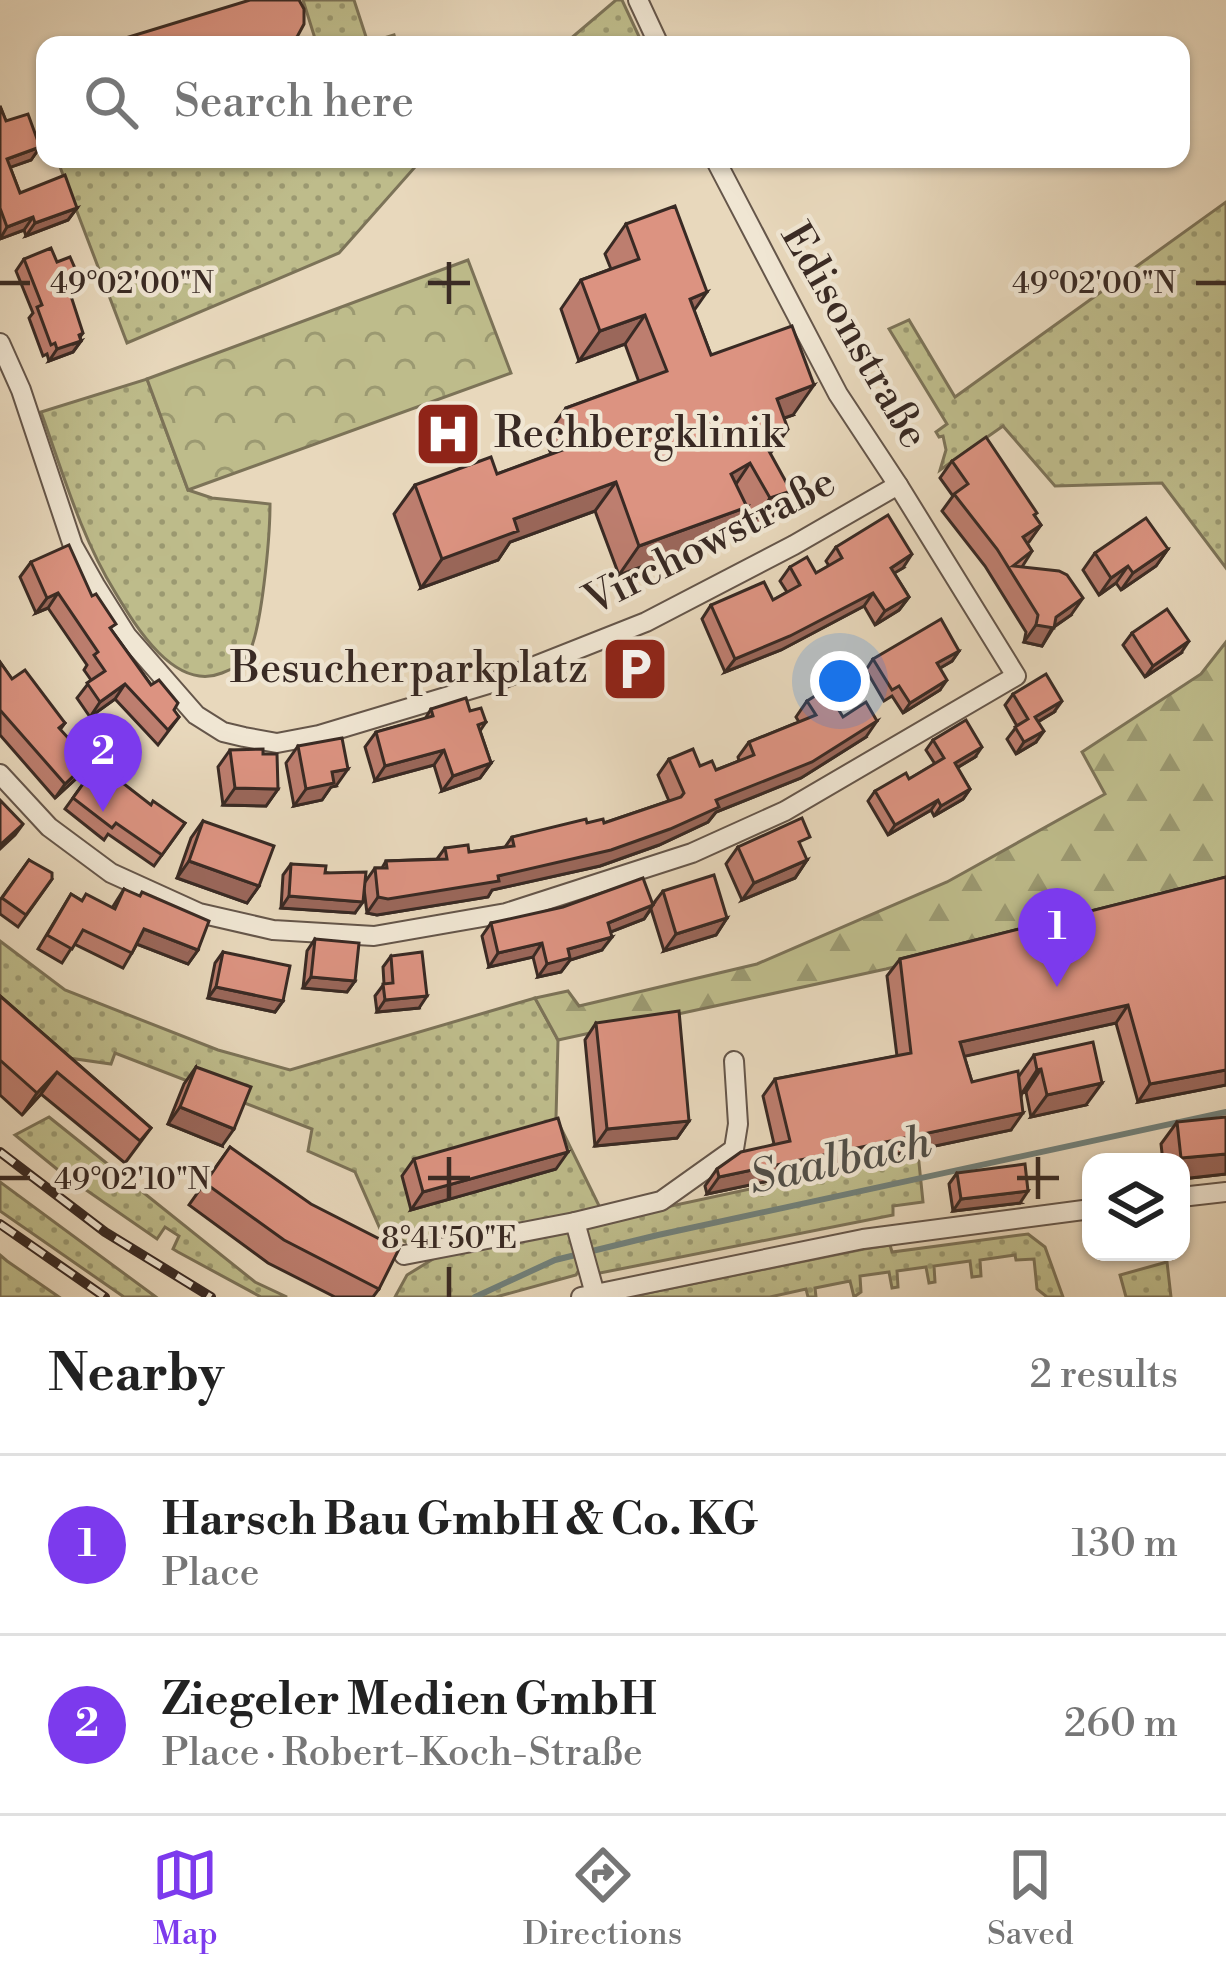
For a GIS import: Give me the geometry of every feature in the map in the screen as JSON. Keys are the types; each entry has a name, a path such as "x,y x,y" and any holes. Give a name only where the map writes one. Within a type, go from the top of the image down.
{"street":[{"path":"638,0 654,36"},
{"name":"Edisonstraße","path":"720,168 838,394 898,485"},
{"name":"Virchowstraße","path":"0,774 49,827 111,873 199,913 273,930 374,936 506,914 692,853 784,811 1016,676 898,485 646,622 477,688 319,735 278,742 223,732 196,716 127,636 94,585 73,546 21,390 1,347"},
{"path":"404,1255 577,1227 661,1201 734,1149 734,1061"},
{"path":"1190,1196 1226,1192"},
{"path":"577,1227 589,1272 588,1295 862,1239 1082,1210"}],"green space":[{"path":"303,0 354,0 366,36 314,36"},
{"path":"622,0 639,36 574,36"},
{"path":"60,168 414,168 339,253 127,343"},
{"path":"1226,202 1226,568 1162,483 1055,486 1003,426 940,470 946,450 943,436 936,432 947,424 889,329 909,320 955,397"},
{"path":"468,260 511,373 188,490 147,379"},
{"path":"147,379 188,490 212,498 270,504 264,584 252,647 241,663 222,673 205,676 173,665 134,622 92,549 41,412"},
{"path":"1226,642 1226,885 886,969 558,1040 535,998 568,991 579,1006 757,964 947,882 1105,794 1082,752 1201,674"},
{"path":"0,941 65,990 218,1050 290,1070 535,998 558,1040 556,1118 606,1220 918,1153 923,1202 893,1206 893,1215 600,1273 580,1268 576,1275 496,1297 395,1297 407,1275 438,1256 381,1231 355,1172 308,1151 312,1129 115,1053 111,1064 62,1057 0,1005"},
{"path":"49,1117 255,1282 287,1297 261,1297 178,1252 173,1249 179,1236 165,1227 157,1239 15,1135"},
{"path":"0,1182 156,1297 124,1297 0,1211"},
{"path":"1028,1234 1045,1247 1063,1297 1047,1297 1037,1289 1034,1259 1016,1260 1015,1255 980,1260 981,1276 972,1277 970,1261 934,1266 935,1282 929,1283 926,1267 897,1271 898,1287 892,1288 889,1272 860,1276 861,1292 854,1297 850,1281 815,1288 816,1297 808,1297 806,1289 770,1297 628,1297 864,1249 890,1245 892,1252"},
{"path":"0,1255 7,1261 59,1297 0,1297"},
{"path":"1167,1262 1171,1297 1126,1297 1120,1275"}],"building":[{"path":"250,0 299,0 304,9 298,36 132,36"},
{"path":"0,106 6,121 28,114 36,136 36,148 7,159 20,193 65,175 77,208 7,227 0,208"},
{"path":"675,206 707,292 690,299 711,355 792,326 814,385 777,399 788,429 764,442 791,491 770,498 750,463 731,474 747,507 639,546 616,482 514,519 518,531 442,559 415,485 491,457 497,474 579,444 566,408 667,371 645,315 600,331 581,280 639,259 626,224"},
{"path":"51,248 57,262 70,257 81,282 68,287 83,333 81,341 57,349 55,343 51,345 37,307 42,305 24,259"},
{"path":"986,437 1041,525 1023,537 1032,551 1013,566 1059,571 1083,598 1056,617 1054,628 1036,625 1038,615 997,549 954,494 968,484 952,461"},
{"path":"888,515 912,554 891,568 909,597 885,611 873,593 735,659 711,605 764,582 773,600 800,585 790,567 807,557 816,573 842,558 836,547"},
{"path":"1146,518 1168,549 1133,573 1128,566 1111,578 1095,553"},
{"path":"69,545 92,596 96,594 116,624 110,628 151,685 159,680 178,703 174,710 179,717 168,730 125,684 100,702 87,683 105,671 94,655 98,652 58,593 47,598 31,562"},
{"path":"1167,609 1189,641 1153,666 1132,633"},
{"path":"941,619 959,651 937,663 947,680 910,703 899,686 892,690 873,659"},
{"path":"0,662 12,679 25,670 65,723 59,728 89,761 65,784 0,710"},
{"path":"1046,674 1062,701 1035,717 1044,731 1024,742 1015,727 1028,719 1013,694"},
{"path":"826,689 843,717 866,702 877,721 812,762 716,800 719,807 611,850 498,876 499,881 378,897 375,868 387,868 386,861 447,859 445,848 468,845 469,852 514,846 512,837 586,819 587,823 603,819 604,823 681,797 684,793 669,759 693,749 700,766 712,761 716,770 754,755 749,742 816,715 807,701"},
{"path":"466,698 470,711 481,708 486,722 478,725 491,763 453,776 444,750 385,766 376,732 433,716 431,709"},
{"path":"966,720 982,747 955,763 970,789 941,806 938,800 895,825 875,791 906,773 909,779 944,758 933,740"},
{"path":"342,738 348,769 332,772 334,783 306,789 298,746"},
{"path":"263,749 263,754 277,754 278,789 235,788 230,750"},
{"path":"93,770 103,781 110,773 151,805 153,801 185,823 162,855 116,823 112,828 73,798"},
{"path":"0,800 23,824 0,845"},
{"path":"802,818 810,837 799,842 807,860 754,883 738,847"},
{"path":"203,821 274,846 259,886 189,861"},
{"path":"29,860 52,873 52,879 26,915 2,898"},
{"path":"291,864 326,866 325,873 366,872 363,902 289,896"},
{"path":"714,875 727,918 676,934 663,891"},
{"path":"1226,877 1226,1070 1150,1084 1128,1005 960,1042 972,1082 1018,1071 1023,1113 719,1177 717,1169 741,1152 790,1141 775,1079 911,1053 900,959"},
{"path":"643,878 653,905 608,923 612,937 568,949 570,958 547,964 542,943 498,953 491,923 563,907"},
{"path":"124,889 209,921 198,950 144,929 132,953 83,930 72,949 47,935 71,894 82,901 86,894 115,909"},
{"path":"315,939 359,943 355,981 311,977"},
{"path":"223,952 290,966 283,1001 216,987"},
{"path":"422,952 427,996 385,1000 383,984 393,983 391,956"},
{"path":"0,996 151,1128 140,1141 57,1072 37,1093 0,1060"},
{"path":"679,1011 689,1121 607,1129 596,1023"},
{"path":"1093,1042 1102,1083 1047,1095 1034,1055"},
{"path":"196,1067 251,1087 234,1129 180,1107"},
{"path":"1226,1117 1226,1154 1190,1157 1190,1153 1180,1153 1177,1122"},
{"path":"558,1118 568,1152 423,1192 414,1159"},
{"path":"230,1147 311,1204 399,1249 379,1289 284,1240 205,1183"},
{"path":"1025,1164 1028,1191 961,1199 957,1173"}],"waterway":[{"name":"Saalbach","path":"475,1297 555,1260 1226,1112"}],"railway":[{"path":"0,1152 105,1232 211,1297"},
{"path":"0,1224 105,1297"}],"place":[{"name":"Rechbergklinik","path":"448,434"},
{"name":"Besucherparkplatz","path":"635,669"},
{"name":"Ziegeler Medien GmbH","path":"103,812"},
{"name":"Harsch Bau GmbH & Co. KG","path":"1057,987"}]}
